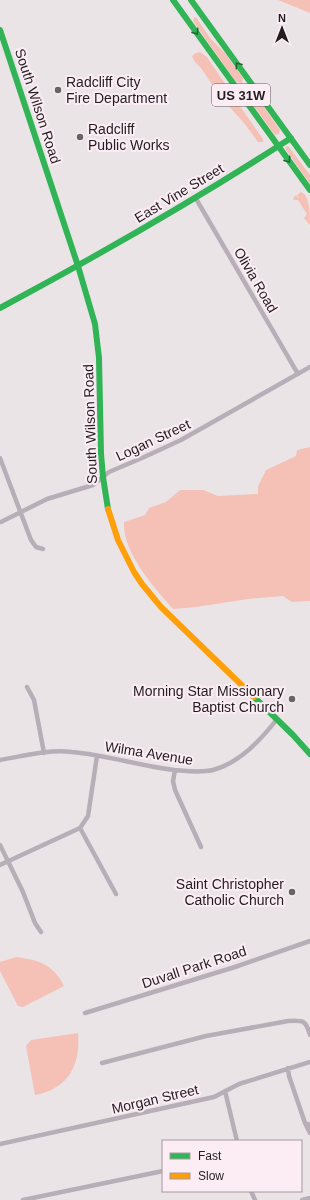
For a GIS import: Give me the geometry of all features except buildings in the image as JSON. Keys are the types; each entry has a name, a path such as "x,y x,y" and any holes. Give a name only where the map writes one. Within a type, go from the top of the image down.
{"main road":[{"name":"US 31W","path":"173,0 310,190"},
{"name":"US 31W","path":"191,0 310,165"},
{"name":"South Wilson Road","path":"1,34 90,304 97,335 100,358 101,454 103,477 109,512 118,540 142,584 161,606 277,719 310,754"},
{"name":"East Vine Street","path":"0,308 78,266 243,169 291,138"}],"street":[{"name":"Olivia Road","path":"194,197 298,374"},
{"name":"Logan Street","path":"1,522 47,499 93,485 109,472 148,456 181,440 310,367"},
{"path":"0,458 33,544 36,547 43,549"},
{"path":"27,687 34,700 44,753"},
{"name":"Wilma Avenue","path":"0,760 44,753 68,752 97,756 156,768 197,772 213,770 234,760 246,751 277,719"},
{"path":"0,865 80,828 88,816 97,756"},
{"path":"175,770 173,781 175,790 201,847"},
{"path":"80,828 116,894"},
{"path":"0,845 23,892 35,923 41,932"},
{"name":"Duvall Park Road","path":"84,1013 186,983 310,942"},
{"path":"102,1063 206,1036 288,1021 297,1020 304,1022 310,1035"},
{"name":"Morgan Street","path":"0,1144 206,1099 218,1095 239,1084 310,1062"},
{"path":"288,1068 289,1076 308,1124 310,1133"},
{"path":"225,1091 237,1140"},
{"path":"23,1200 162,1171"},
{"path":"302,1200 310,1198"}],"shaded area":[{"path":"278,0 310,0 310,13"},
{"path":"196,17 210,38 225,53 243,78 242,83 236,82 193,21"},
{"path":"200,52 207,57 228,88 229,93 222,99 192,56"},
{"path":"250,92 254,93 280,130 279,134 275,135 247,97"},
{"path":"232,100 237,102 263,139 263,142 258,142 244,123 226,103"},
{"path":"287,146 310,175 310,184 286,150 285,148"},
{"path":"301,192 308,201 310,225 304,218 307,214 298,200 294,200 293,198 296,195 298,198 299,197 297,195"},
{"path":"310,447 310,601 292,602 283,596 173,609 149,580 134,557 128,545 124,522 145,515 149,508 166,502 180,490 203,490 218,496 258,494 258,486 266,470 296,456 297,450"},
{"path":"16,957 44,964 55,973 64,986 23,1007 18,1006 0,971 0,962"},
{"path":"78,1033 77,1055 70,1074 56,1087 35,1095 26,1046 31,1040"}],"traffic: fast":[{"path":"173,0 310,190"},
{"path":"191,0 310,165"},
{"path":"0,30 78,266 95,324 99,358 101,454 108,509"},
{"path":"0,308 147,226 220,183 291,138"},
{"path":"254,697 310,754"}],"traffic: slow":[{"path":"108,509 118,540 134,572 142,584 161,607 254,697"}],"place":[{"name":"Radcliff City Fire Department","path":"58,90"},
{"name":"Radcliff Public Works","path":"80,137"},
{"name":"Morning Star Missionary Baptist Church","path":"292,699"},
{"name":"Saint Christopher Catholic Church","path":"292,892"}]}
